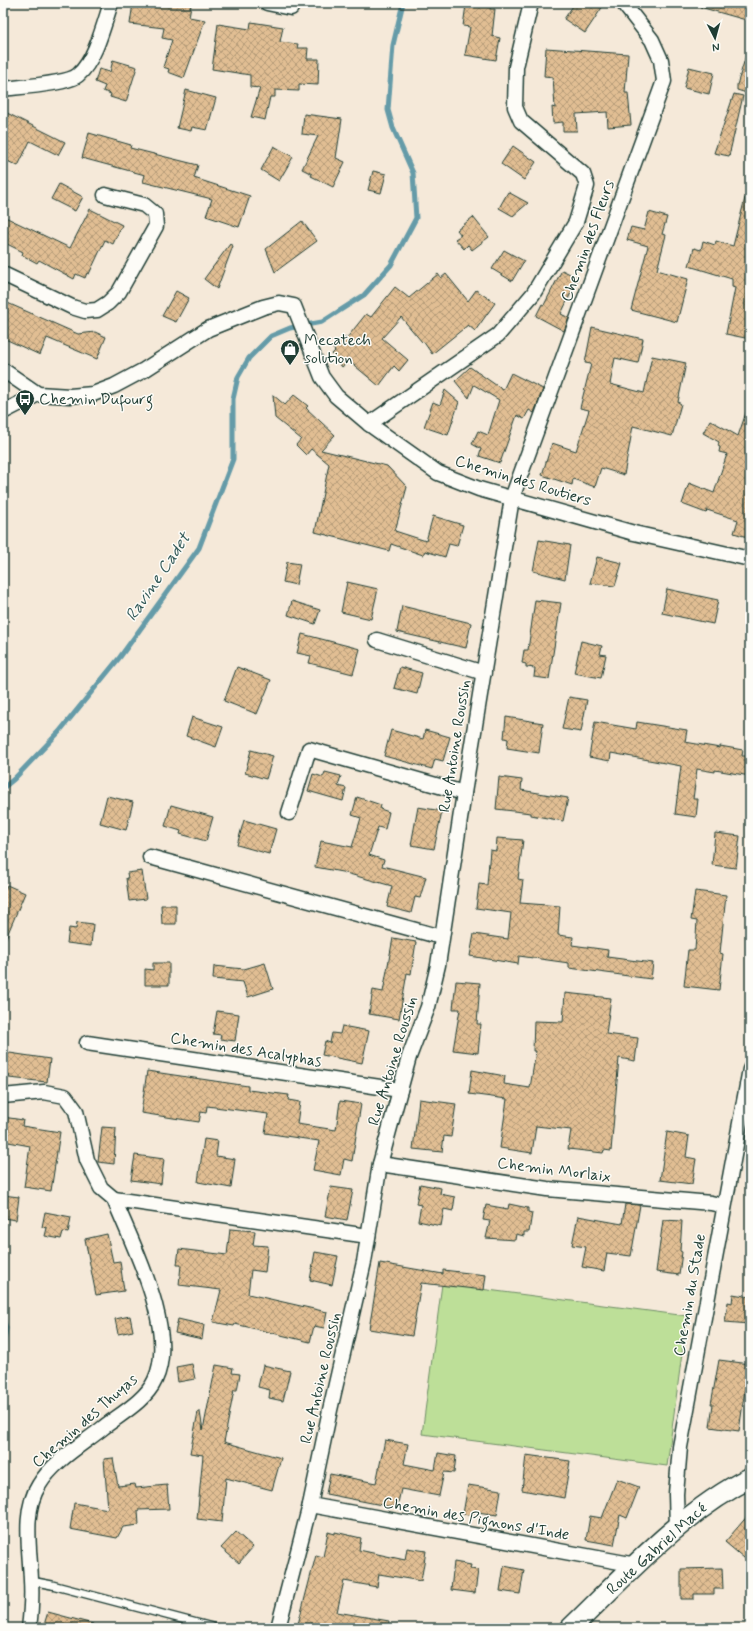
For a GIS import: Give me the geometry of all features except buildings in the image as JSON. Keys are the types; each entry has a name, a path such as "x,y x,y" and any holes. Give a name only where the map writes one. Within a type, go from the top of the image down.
{"main road":[{"name":"Route Gabriel Macé","path":"571,1628 636,1565 677,1528 712,1500 750,1478"}],"street":[{"path":"3,88 61,81 78,76 94,53 111,3"},
{"path":"267,3 291,8"},
{"path":"369,424 498,335 533,294 576,222 587,186 584,174 522,121 515,107 516,67 531,3"},
{"name":"Chemin des Fleurs","path":"512,498 664,82 661,60 652,40 622,3"},
{"path":"3,274 72,307 85,311 97,310 108,303 119,292 156,226 155,214 144,205 105,195"},
{"name":"Chemin des Routiers","path":"38,394 70,396 93,394 107,389 144,370 208,329 253,310 279,303 294,306 322,377 336,396 369,424 438,472 479,489 634,532 750,559"},
{"path":"3,370 38,394 3,412"},
{"name":"Rue Antoine Roussin","path":"278,1628 310,1505 364,1262 380,1164 409,1057 428,1007 438,965 441,937 512,498"},
{"path":"377,640 484,673"},
{"path":"289,813 309,749 464,792"},
{"path":"150,857 441,937"},
{"name":"Chemin des Acalyphas","path":"87,1043 400,1090"},
{"name":"Chemin du Stade","path":"677,1528 676,1494 680,1447 750,1069"},
{"name":"Chemin des Thuyas","path":"3,1096 44,1092 65,1096 76,1111 88,1160 100,1188 114,1199 154,1297 162,1338 161,1362 155,1381 142,1398 51,1469 38,1485 31,1506 29,1528 31,1581 29,1628"},
{"name":"Chemin Morlaix","path":"380,1164 547,1188 711,1203 724,1206"},
{"path":"114,1199 368,1236"},
{"name":"Chemin des Pignons d'Inde","path":"310,1505 636,1565"}],"lane":[{"path":"31,1581 52,1585 216,1628"}],"green space":[{"path":"442,1284 687,1316 667,1466 422,1434"}],"waterway":[{"name":"Ravine Cadet","path":"3,788 14,779 59,732 120,657 199,548 233,459 233,399 238,377 249,358 271,336 290,328 322,322 364,295 391,265 416,218 413,173 393,128 388,110 393,45 403,3"},
{"name":"Ravine Cadet","path":"3,1318 6,1328 3,1350"}],"place":[{"name":"Mecatech solution","path":"290,366"},
{"name":"Chemin Dufourg","path":"25,416"}]}
